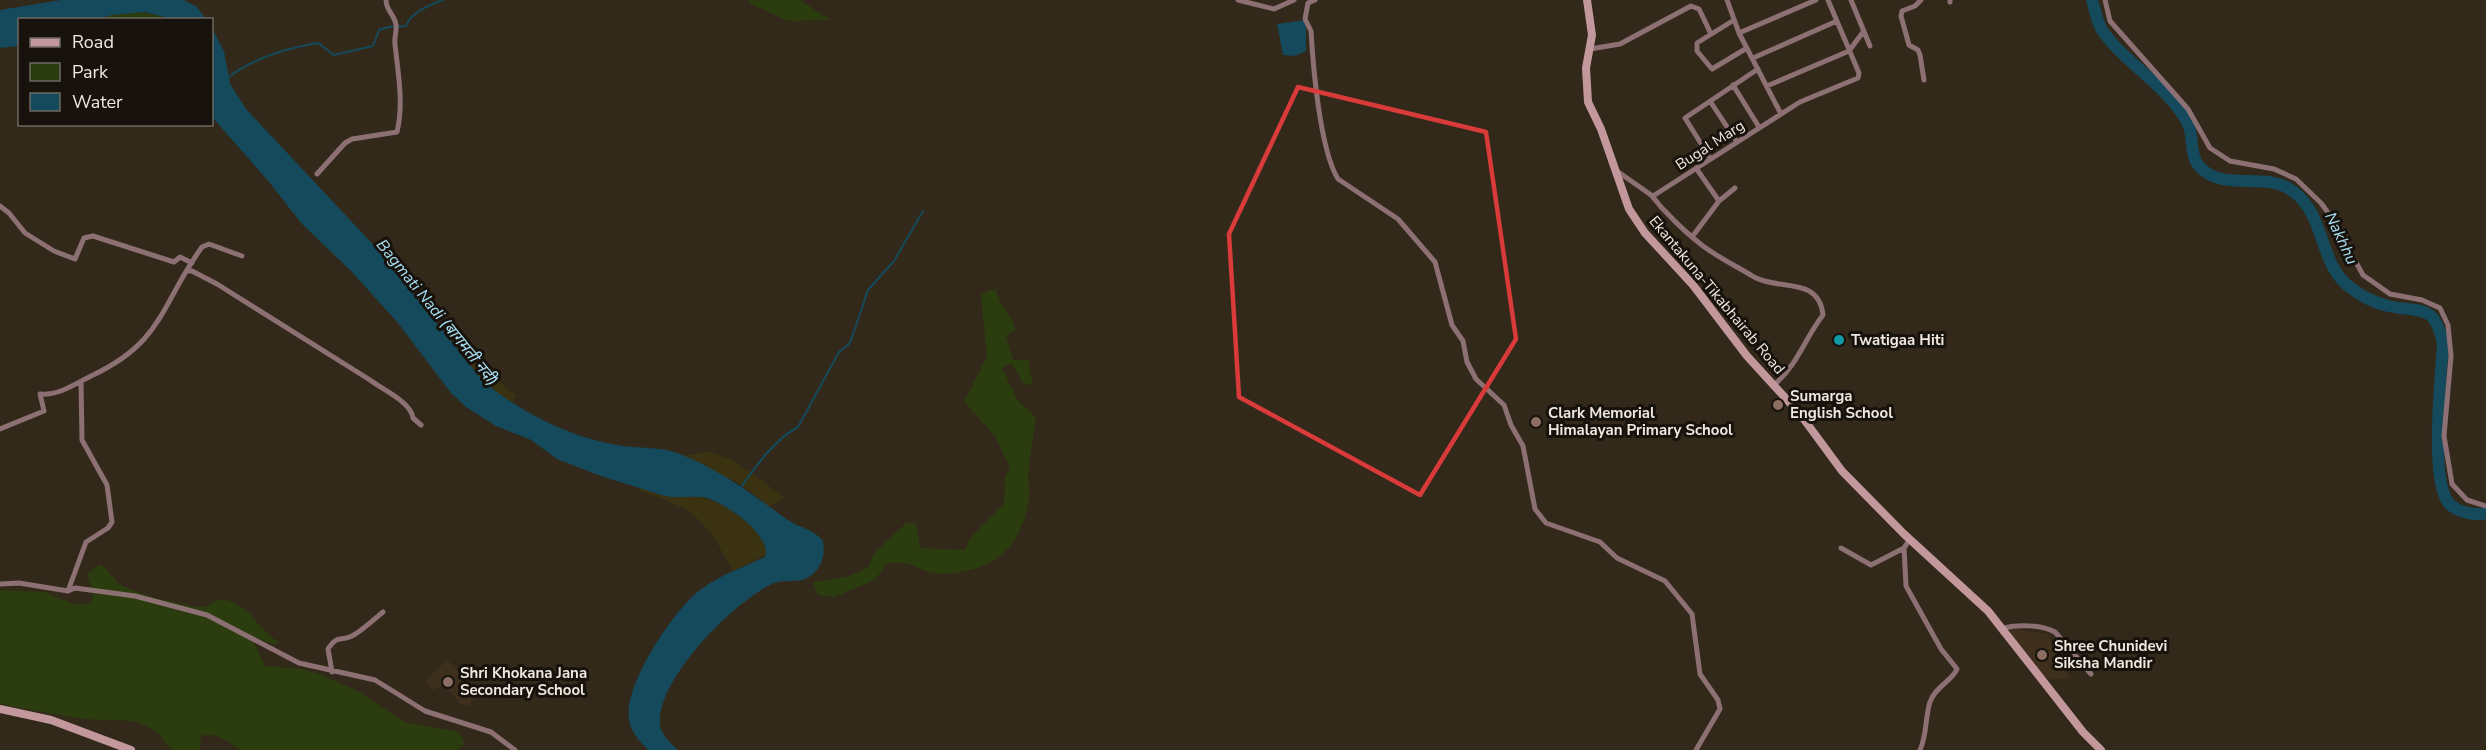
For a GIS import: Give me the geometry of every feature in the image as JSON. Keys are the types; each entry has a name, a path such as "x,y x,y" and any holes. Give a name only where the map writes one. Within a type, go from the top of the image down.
{"main road":[{"name":"Ekantakuna-Tikabhairab Road","path":"1587,0 1592,35 1586,68 1588,102 1616,170 1629,209 1645,233 1693,285 1726,330 1775,384 1842,471 1907,537 1954,578 2004,628 2051,693 2101,750"},
{"path":"0,709 51,720 131,750"}],"street":[{"path":"317,174 345,143 352,139 397,132 402,108 395,42 397,28 394,18 388,12 386,0"},
{"path":"1238,0 1274,9 1294,0"},
{"path":"1315,0 1308,3 1305,19 1311,31 1323,135 1338,179 1398,219 1435,262 1452,325 1463,341 1467,362 1476,379 1504,405 1511,425 1523,446 1535,509 1546,523 1600,542 1617,558 1665,581 1692,614 1700,674 1718,700 1720,709 1696,750"},
{"path":"1727,0 1739,33 1781,114"},
{"path":"1739,33 1816,0"},
{"name":"Bugal Marg","path":"1653,196 1800,102 1858,78 1859,73 1828,0"},
{"path":"1851,0 1870,46"},
{"path":"1921,0 1915,6 1902,11 1901,16 1909,45 1918,50 1920,55 1924,80"},
{"path":"2105,0 2110,21 2188,109 2210,148 2230,161 2274,169 2296,179 2321,203 2345,236 2363,275 2390,294 2422,300 2440,308 2448,325 2451,356 2444,436 2452,484 2467,500 2486,506"},
{"path":"1590,49 1620,44 1692,3 1699,9 1711,34"},
{"path":"1734,20 1696,46 1707,67 1712,69 1747,48"},
{"path":"1753,58 1837,21"},
{"path":"1767,86 1849,51 1863,32"},
{"path":"1710,158 1685,118 1758,69"},
{"path":"1733,85 1760,127"},
{"path":"1710,100 1737,142"},
{"path":"1696,168 1719,201"},
{"path":"1616,170 1653,196 1666,213 1709,250 1760,280 1773,281 1787,287 1800,287 1817,296 1822,302 1823,315 1813,327 1798,359 1775,384"},
{"path":"1692,237 1719,201 1735,188"},
{"path":"0,206 9,213 25,233 54,251 75,259 84,238 93,236 174,262 180,257 192,263"},
{"path":"0,429 44,411 40,394 63,390 105,371 143,343 163,315 202,247 209,244 242,256"},
{"path":"187,271 192,271 217,284 405,403 412,412 413,418 421,425"},
{"path":"68,591 86,542 108,528 112,522 106,485 82,440 81,382"},
{"path":"1907,537 1904,548 1906,586 1941,649 1957,669 1940,685 1930,702 1920,750"},
{"path":"1841,548 1871,566 1904,548"},
{"path":"0,584 20,583 68,591 75,588 135,596 207,615 299,663 375,680 425,711 491,732 515,750"},
{"path":"332,672 328,648 331,644 338,637 353,636 383,612"},
{"path":"2004,628 2016,625 2048,628 2055,632 2091,674"}],"highlighted area":[{"path":"1298,87 1486,132 1516,339 1420,495 1239,397 1229,234"}],"shaded area":[{"name":"Shree Chunidevi Siksha Mandir","path":"2009,628 2047,634 2070,678 2044,680 2015,643"},
{"name":"Shri Khokana Jana Secondary School","path":"447,660 479,692 469,706 462,705 444,685 433,690 425,681"}],"green space":[{"path":"750,0 800,0 830,20 788,21 749,3"},
{"path":"145,12 168,18 103,18"},
{"path":"989,290 996,290 1011,319 1015,330 1006,336 1013,360 1028,359 1033,386 1023,383 1012,364 1002,368 1018,401 1036,417 1030,455 1029,500 1017,536 1000,556 975,569 936,574 903,563 886,564 875,580 834,597 818,595 813,582 847,577 868,568 874,554 906,523 916,523 920,548 965,550 969,540 1004,503 1005,477 1010,468 995,436 964,402 987,357 981,295"},
{"path":"99,565 105,568 119,584 150,596 196,607 204,607 219,599 230,601 245,610 279,642 275,645 251,636 265,666 302,669 321,675 356,690 404,722 455,731 461,735 464,744 458,750 240,750 222,738 206,735 201,736 200,750 171,750 156,731 135,721 81,719 0,704 0,590 44,592 74,604 88,604 92,601 93,594 87,574"}],"sand":[{"path":"472,355 496,380 517,396 511,404 482,380 470,366"},
{"path":"709,451 733,460 783,496 783,499 769,506 740,484 685,456"},
{"path":"640,486 663,495 708,499 726,507 745,521 760,537 767,554 733,571 714,538 696,517 674,504 638,490"}],"water":[{"path":"61,0 184,0 197,7 205,18 168,18 145,12 101,18 18,18 18,46 0,48 0,10"},
{"path":"1306,20 1306,51 1295,56 1283,55 1277,24"},
{"path":"213,30 224,51 230,84 246,109 381,253 482,380 528,412 581,436 625,446 665,450 694,460 735,483 790,521 815,533 823,541 822,559 813,574 803,580 775,583 754,595 718,625 683,665 662,706 660,724 664,735 678,750 648,750 636,736 629,719 634,687 652,649 689,600 708,585 765,557 766,549 755,530 725,506 707,498 665,496 601,476 557,459 531,440 496,426 466,407 451,393 398,323 351,271 301,223 270,183 213,118"}],"waterway":[{"path":"226,79 258,60 306,45 318,43 334,55 373,46 379,30 406,26 416,13 443,0"},
{"name":"Nakhhu","path":"2092,0 2102,30 2123,54 2170,98 2180,111 2188,124 2194,157 2200,167 2210,175 2221,179 2271,182 2294,192 2312,214 2327,254 2341,279 2351,288 2374,301 2383,305 2425,312 2436,322 2443,344 2438,426 2439,472 2443,490 2448,502 2460,511 2486,513"},
{"path":"741,487 774,446 798,427 839,352 850,343 868,290 894,261 923,211"}],"place":[{"name":"Twatigaa Hiti","path":"1839,340"},
{"name":"Sumarga English School","path":"1778,405"},
{"name":"Clark Memorial Himalayan Primary School","path":"1536,422"},
{"name":"Shree Chunidevi Siksha Mandir","path":"2042,655"},
{"name":"Shri Khokana Jana Secondary School","path":"448,682"}],"water label":[{"name":"Bagmati Nadi (बागमती नदी)","path":"438,312"}]}
